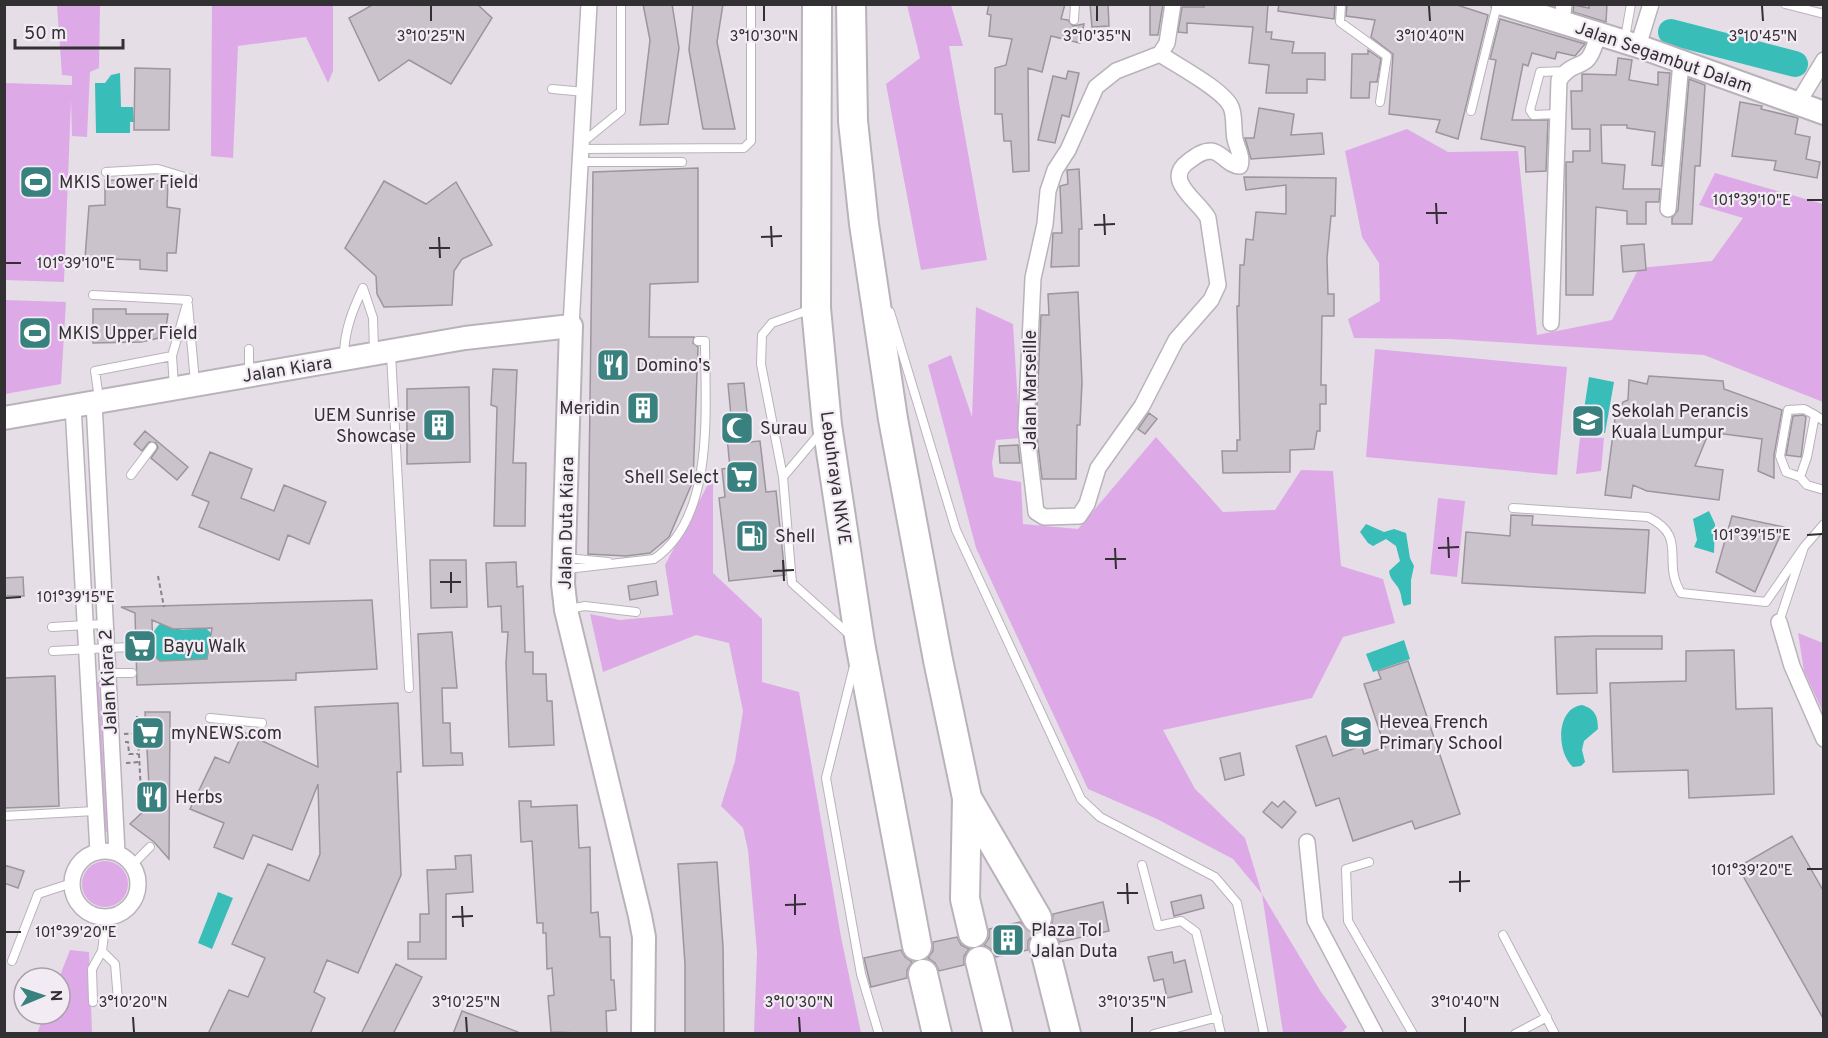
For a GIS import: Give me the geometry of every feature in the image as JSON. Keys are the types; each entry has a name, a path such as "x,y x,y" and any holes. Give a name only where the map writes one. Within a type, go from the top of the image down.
{"highway":[{"name":"Lebuhraya NKVE","path":"817,15 816,308 827,425 860,643 917,946"},
{"path":"852,15 854,121 864,224 893,419 938,660 967,798 965,898 973,933"},
{"path":"967,798 1037,918"},
{"path":"1044,946 1066,1034"},
{"path":"980,961 998,1034"},
{"path":"923,974 937,1034"}],"main road":[{"name":"Jalan Segambut Dalam","path":"1514,6 1563,13 1598,34 1824,113"},
{"name":"Jalan Kiara","path":"4,418 504,332 571,326"},
{"name":"Jalan Duta Kiara","path":"571,326 564,563 566,610 644,937 643,1034"}],"street":[{"name":"Jalan Duta Kiara","path":"571,326 589,4"},
{"path":"1160,54 1167,43 1173,4"},
{"path":"1631,44 1651,4"},
{"path":"1551,323 1559,80 1566,71 1587,63 1592,56 1598,34"},
{"name":"Jalan Marseille","path":"1160,54 1221,96 1232,109 1234,136 1241,160 1240,166 1235,166 1216,152 1209,151 1198,154 1183,165 1179,175 1184,191 1208,218 1218,285 1211,300 1176,340 1142,406 1098,468 1087,504 1079,516 1044,517 1036,512 1026,428 1033,278 1045,224 1048,191 1055,170 1068,150 1096,87 1116,71 1160,54"},
{"path":"1798,103 1824,60"},
{"path":"1668,209 1681,62"},
{"name":"Jalan Kiara 2","path":"89,403 98,486 117,854"},
{"name":"Jalan Kiara 2","path":"89,403 79,487 84,626 98,852"},
{"path":"1779,622 1792,666 1824,739"},
{"path":"1307,842 1315,920 1375,1034"},
{"path":"98,852 117,854 132,865 138,882 134,901 125,911 106,918 95,916 78,904 72,883 80,863 98,852"}],"lane":[{"path":"581,151 621,111 621,4"},
{"path":"581,151 744,148 749,146 751,141 751,4"},
{"path":"1074,20 1075,4"},
{"path":"1341,4 1340,22 1387,56 1380,102"},
{"path":"1471,111 1497,4"},
{"path":"1631,4 1631,44"},
{"path":"1785,4 1823,14"},
{"path":"1558,114 1533,115 1530,110 1540,72 1566,71"},
{"path":"552,89 585,92"},
{"path":"581,151 682,162"},
{"path":"106,172 158,169 195,180"},
{"path":"864,224 884,291"},
{"path":"344,359 344,342 351,314 363,288 382,353 409,688"},
{"path":"93,295 188,300"},
{"path":"185,386 172,356 188,300"},
{"path":"185,386 188,300"},
{"path":"887,302 956,530 1081,799 1100,817 1215,877 1237,903 1264,1034"},
{"path":"816,308 792,314 772,323 762,335 761,364 783,477 792,583 860,643 826,778 861,974 879,1034"},
{"path":"564,563 654,560 691,508 702,477 705,341 698,341"},
{"path":"249,349 249,375"},
{"path":"89,403 95,371 172,356"},
{"path":"1824,422 1804,409 1788,410 1780,456 1785,472 1800,477 1807,485 1824,490"},
{"path":"1800,477 1808,456 1815,415"},
{"path":"783,477 827,425"},
{"path":"131,475 152,447"},
{"path":"79,487 98,486"},
{"path":"1513,508 1648,517 1664,525 1672,541 1674,582 1681,593 1766,602 1804,547 1824,524"},
{"path":"1779,622 1804,547"},
{"path":"566,610 585,606 636,612"},
{"path":"52,627 104,624"},
{"path":"53,651 129,647"},
{"path":"107,674 132,673"},
{"path":"210,718 262,723"},
{"path":"4,816 95,811"},
{"path":"132,865 150,847"},
{"path":"1369,862 1346,869 1348,921 1413,1034"},
{"path":"1142,865 1158,926 1181,921 1196,932 1221,1034"},
{"path":"12,961 38,894 72,883"},
{"path":"93,1002 92,969 102,951 106,918"},
{"path":"1503,935 1555,1034"},
{"path":"102,951 115,964 118,1000"},
{"path":"1154,1034 1218,1017"},
{"path":"1515,1034 1547,1017"}],"path":[{"path":"158,576 164,607"},
{"path":"137,716 141,793"},
{"path":"129,734 138,733"},
{"path":"122,742 128,742 129,754 139,753"},
{"path":"134,762 140,762"}],"shaded area":[{"name":"MKIS Lower Field","path":"57,5 100,5 99,68 90,72 87,137 72,136 71,100 64,282 5,280 5,83 72,85 72,76 62,75"},
{"path":"212,5 333,5 333,71 328,83 306,37 238,46 233,158 211,156"},
{"path":"907,5 951,5 963,46 949,46 987,260 921,270 886,84 920,58"},
{"path":"1407,129 1448,152 1518,151 1537,335 1612,320 1639,268 1712,261 1743,218 1699,205 1715,173 1823,204 1823,402 1704,355 1449,339 1354,338 1348,319 1380,301 1379,263 1362,237 1345,151"},
{"name":"MKIS Upper Field","path":"5,300 66,302 61,384 5,394"},
{"path":"976,307 1013,324 1020,438 996,440 992,463 994,477 1021,482 1023,524 1078,529 1156,437 1223,512 1275,510 1301,470 1333,471 1341,566 1383,579 1395,623 1343,637 1312,698 1163,730 1195,789 1245,838 1262,894 1233,859 1157,819 1088,789 976,548 928,365 951,355 972,417"},
{"path":"1375,349 1567,367 1557,475 1366,457"},
{"path":"1580,437 1604,438 1601,471 1576,474"},
{"path":"713,475 713,573 762,619 762,682 799,692 841,937 861,1033 754,1033 757,952 748,850 743,828 721,806 735,761 743,711 729,643 696,635 603,672 590,614 620,620 673,615 665,565"},
{"path":"1438,498 1465,501 1457,577 1430,574"},
{"path":"1798,633 1823,643 1823,712 1804,671"},
{"path":"94,682 99,682 107,832 101,833"},
{"path":"105,861 121,868 128,884 121,900 105,907 89,900 82,884 89,868"},
{"path":"1262,894 1321,992 1347,1027 1341,1033 1283,1033"},
{"path":"70,950 89,952 92,1033 37,1034 40,1026 72,1026 72,966 64,966"}],"water":[{"path":"120,73 121,107 133,107 134,122 130,122 130,133 96,133 95,83 105,83 111,75"},
{"path":"1589,377 1614,382 1605,433 1581,429"},
{"path":"1709,511 1715,524 1714,553 1694,547 1697,540 1693,519"},
{"path":"1366,524 1384,532 1394,529 1406,533 1410,558 1414,566 1411,580 1411,604 1404,606 1399,589 1389,571 1400,561 1396,546 1386,539 1373,546 1368,543 1360,532"},
{"path":"161,623 182,630 206,628 211,633 221,632 209,645 207,659 160,661 153,655 152,641 153,633"},
{"path":"1404,640 1410,659 1373,672 1366,654"},
{"path":"1582,705 1595,714 1598,729 1584,741 1582,750 1585,762 1581,766 1573,767 1567,760 1561,732 1567,714 1573,708"},
{"path":"218,892 233,898 212,949 198,943"}],"building":[{"path":"374,4 477,4 492,18 451,84 409,60 379,81 349,18"},
{"path":"643,4 672,4 679,48 668,124 640,125 650,40"},
{"path":"693,4 723,4 717,42 735,129 703,129 689,50"},
{"path":"989,4 1065,4 1061,19 1068,20 1073,26 1084,24 1080,43 1051,36 1042,72 1028,68 1029,171 1013,172 1011,141 1004,141 1002,114 995,114 995,68 1006,65 1012,39 989,36 991,15 987,14"},
{"path":"1090,4 1108,4 1109,26 1092,27"},
{"path":"1150,4 1163,4 1158,35 1150,35"},
{"path":"1204,4 1268,4 1266,32 1272,32 1271,39 1294,42 1292,53 1325,53 1325,80 1307,79 1307,93 1266,93 1269,65 1249,63 1253,27 1187,23 1187,33 1178,32 1182,7 1204,7"},
{"path":"1279,4 1335,4 1334,19 1278,11"},
{"path":"1347,4 1454,4 1488,15 1458,139 1436,132 1440,120 1389,114 1393,54 1371,37 1375,20 1346,16"},
{"path":"1589,4 1607,4 1606,22 1573,12 1574,5 1589,8"},
{"path":"1500,19 1585,44 1575,56 1557,52 1555,59 1532,53 1528,66 1523,64 1512,120 1548,120 1546,171 1526,172 1525,147 1481,139 1496,60 1490,59"},
{"path":"1368,50 1381,59 1377,82 1370,82 1369,98 1351,98 1352,54 1368,54"},
{"path":"1618,58 1632,60 1629,80 1658,85 1658,72 1670,73 1662,166 1652,165 1655,132 1627,128 1627,125 1601,125 1602,163 1625,165 1623,189 1660,189 1659,202 1646,202 1646,224 1627,224 1627,211 1596,207 1593,295 1566,295 1566,162 1573,162 1573,151 1590,151 1590,129 1572,129 1571,91 1582,91 1582,74 1616,75"},
{"path":"135,68 170,69 169,130 134,130"},
{"path":"1068,71 1079,73 1069,117 1062,115 1055,143 1038,140 1053,76 1066,79"},
{"path":"1689,79 1705,85 1700,166 1695,166 1692,224 1672,224 1672,218 1678,210"},
{"path":"1740,102 1762,106 1761,109 1798,118 1795,134 1810,137 1806,159 1820,162 1817,178 1774,170 1776,161 1732,156"},
{"path":"1259,108 1294,114 1291,135 1322,133 1324,154 1251,159 1245,138 1254,138"},
{"name":"Meridin","path":"698,168 698,282 650,284 649,337 694,337 693,343 698,347 693,481 669,537 650,553 626,556 588,554 593,172"},
{"path":"1079,169 1082,229 1079,229 1079,266 1051,267 1053,233 1062,233 1060,186 1068,184 1067,170"},
{"path":"1244,177 1336,178 1335,216 1331,216 1327,258 1328,294 1334,294 1334,316 1322,316 1321,385 1326,385 1326,404 1320,404 1320,431 1317,431 1314,449 1290,450 1290,472 1223,473 1222,451 1237,451 1237,440 1240,440 1237,306 1239,306 1240,265 1244,265 1246,239 1253,240 1256,212 1286,214 1286,185 1246,190"},
{"path":"105,180 168,181 167,207 180,209 176,253 167,253 167,271 140,269 140,260 85,258 89,206 105,205"},
{"path":"384,181 426,204 456,182 492,245 462,259 454,271 452,305 384,307 377,294 376,276 345,248"},
{"path":"1644,244 1646,270 1623,272 1621,246"},
{"path":"1078,292 1082,382 1080,425 1077,425 1076,479 1042,479 1036,428 1041,315 1049,315 1048,294"},
{"path":"93,309 126,309 126,314 168,314 166,327 159,338 141,342 93,343"},
{"path":"493,369 517,370 513,463 526,463 525,526 494,526 497,407 491,405"},
{"path":"1649,376 1723,381 1724,389 1782,410 1774,455 1774,478 1758,471 1762,439 1709,432 1695,466 1723,470 1719,500 1647,491 1633,485 1631,498 1605,495 1615,419 1623,402 1628,400 1629,380 1647,384"},
{"name":"Shell","path":"744,383 750,442 760,441 766,492 776,491 785,575 729,581 719,498 725,497 722,469 730,468 725,416 731,416 728,384"},
{"name":"UEM Sunrise Showcase","path":"469,387 470,462 407,464 407,389"},
{"path":"1149,413 1157,419 1145,434 1138,429"},
{"path":"1793,416 1806,417 1801,457 1786,455"},
{"path":"145,431 188,467 177,480 151,458 158,448 156,443 149,442 142,451 134,444"},
{"path":"1018,445 1020,463 1000,463 999,446"},
{"path":"210,452 252,469 241,498 274,511 284,485 326,502 309,544 288,535 279,560 199,527 209,502 192,495"},
{"path":"1511,515 1533,516 1532,525 1649,530 1645,593 1462,583 1466,532 1510,536"},
{"path":"1732,516 1784,527 1755,592 1716,572"},
{"path":"430,560 466,560 467,607 431,608"},
{"path":"516,562 517,587 523,586 525,652 533,652 533,674 546,674 547,701 552,701 554,745 509,747 506,663 508,632 502,632 501,606 488,607 486,563"},
{"path":"23,577 24,596 4,596 4,578"},
{"path":"656,581 658,595 630,600 628,586"},
{"path":"372,600 377,669 296,673 296,680 137,685 135,613 121,607","holes":["152,620 173,629 212,628 207,659 160,661 153,655"]},
{"path":"452,632 457,688 442,688 443,723 450,723 451,753 462,753 463,765 423,766 418,634"},
{"path":"1662,636 1662,649 1596,649 1597,693 1557,694 1555,637"},
{"path":"1734,650 1736,709 1772,708 1774,794 1689,798 1688,770 1613,772 1610,683 1686,681 1686,651"},
{"path":"1408,661 1460,814 1415,829 1412,821 1353,841 1339,798 1316,806 1296,746 1326,736 1333,756 1361,746 1364,754 1385,747 1364,684 1381,679 1378,671"},
{"path":"55,676 59,806 4,808 4,678"},
{"path":"398,703 401,772 397,772 401,875 358,973 327,960 314,992 325,998 310,1034 208,1034 229,990 248,997 265,958 232,944 268,864 309,881 320,854 318,784 292,850 253,835 243,859 214,847 224,823 190,809 215,757 229,763 243,732 318,767 315,707"},
{"path":"145,712 170,712 169,859 154,842 130,824 150,805"},
{"path":"1240,753 1244,775 1225,780 1220,758"},
{"path":"519,801 531,801 531,807 577,805 579,848 590,847 591,913 598,912 600,937 610,937 611,980 614,980 616,1010 606,1011 607,1034 551,1032 548,996 554,995 552,968 547,969 546,933 543,933 543,923 537,923 532,841 521,842"},
{"path":"1284,801 1296,812 1282,828 1263,812 1272,802 1278,807"},
{"path":"1792,836 1824,892 1824,1020 1738,867"},
{"path":"471,855 473,892 446,894 446,959 408,959 408,942 420,942 420,914 429,914 427,870 456,869 455,856"},
{"path":"717,862 723,947 724,1034 685,1034 685,964 678,864"},
{"path":"4,865 24,871 18,888 4,883"},
{"path":"1201,895 1204,908 1174,916 1171,902"},
{"path":"1103,902 1109,931 1060,942 1055,934 1048,930 1052,926 1053,914"},
{"path":"1020,922 1033,934 1028,941 1028,950 996,957 991,949 984,945 989,938 989,929"},
{"path":"957,937 961,945 969,949 964,956 964,965 939,971 935,963 928,958 933,951 933,942"},
{"path":"901,950 912,962 907,970 907,978 871,987 864,958"},
{"path":"1172,952 1174,963 1185,960 1192,992 1167,998 1163,979 1154,981 1148,957"},
{"path":"396,964 422,977 393,1034 361,1034"},
{"path":"462,1011 518,1032 518,1034 453,1034"}],"waterway":[{"path":"1671,32 1795,64"}],"place":[{"name":"MKIS Lower Field","path":"36,182"},
{"name":"MKIS Upper Field","path":"35,333"},
{"name":"Domino's","path":"613,365"},
{"name":"Meridin","path":"643,408"},
{"name":"Sekolah Perancis Kuala Lumpur","path":"1588,421"},
{"name":"UEM Sunrise Showcase","path":"439,425"},
{"name":"Surau","path":"737,428"},
{"name":"Shell Select","path":"742,477"},
{"name":"Shell","path":"752,536"},
{"name":"Bayu Walk","path":"140,646"},
{"name":"Hevea French Primary School","path":"1356,732"},
{"name":"myNEWS.com","path":"148,733"},
{"name":"Herbs","path":"152,797"},
{"name":"Plaza Tol Jalan Duta","path":"1008,940"}]}
